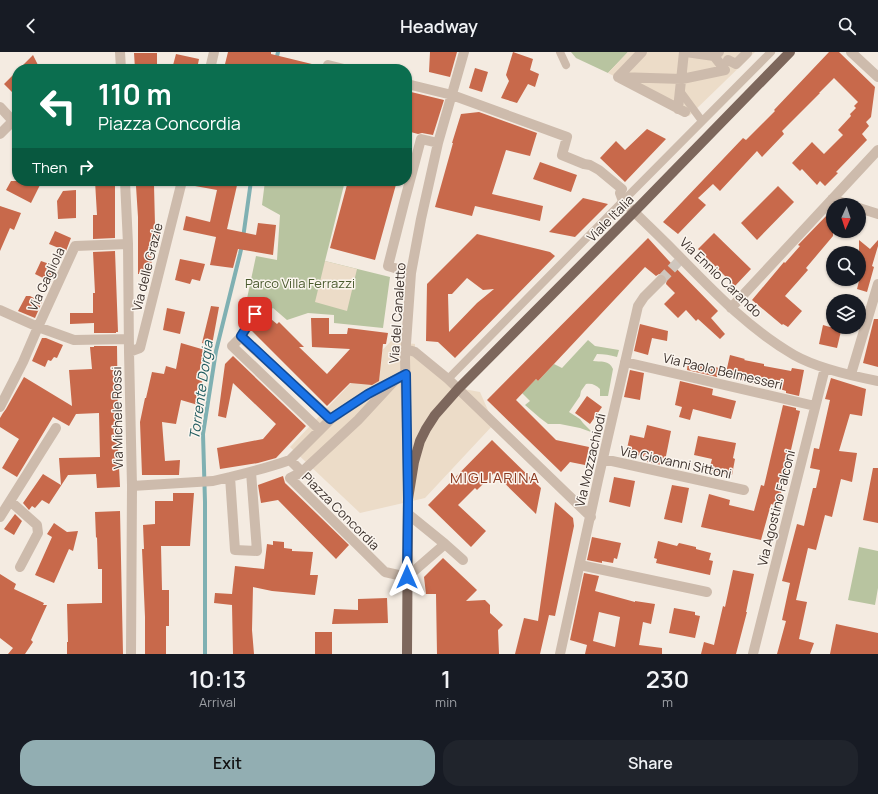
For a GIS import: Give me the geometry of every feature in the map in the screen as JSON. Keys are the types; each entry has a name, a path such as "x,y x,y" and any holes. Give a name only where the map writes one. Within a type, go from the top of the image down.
{"main road":[{"name":"Viale Italia","path":"408,499 414,462 420,441 435,415 448,402 458,388 634,212 790,52"},
{"name":"Via del Canaletto","path":"407,654 408,499"}],"street":[{"path":"120,52 121,64"},
{"path":"211,64 214,52"},
{"name":"Via del Canaletto","path":"408,499 406,349 411,273 438,143 464,52"},
{"path":"618,77 642,52"},
{"path":"618,77 682,110 680,91 685,52 716,54 728,64"},
{"path":"618,77 682,79 728,64 747,52"},
{"path":"852,52 878,77"},
{"path":"412,85 452,95 567,137 562,155 590,165 599,170 622,189 620,193 623,201"},
{"path":"0,107 12,120"},
{"path":"0,134 12,122"},
{"path":"412,173 421,139 438,143"},
{"path":"833,198 878,150"},
{"name":"Via Michele Rossi","path":"125,186 128,244 132,486 131,654"},
{"name":"Via delle Grazie","path":"129,352 140,348 181,186"},
{"path":"409,186 388,266 411,273"},
{"name":"Via Ennio Carando","path":"623,201 731,308 772,341 795,355 825,368 878,381"},
{"path":"731,308 826,205"},
{"path":"866,210 878,214"},
{"name":"Via Gagliola","path":"0,407 23,362 75,246 128,244"},
{"name":"Via Mozzachiodi","path":"560,654 638,306 644,297 661,280"},
{"path":"851,374 878,284"},
{"name":"Via Gagliola","path":"0,310 38,327 74,340 129,339"},
{"path":"255,314 241,336 232,346 320,430"},
{"path":"241,336 330,419"},
{"path":"406,349 415,352 458,388 591,517"},
{"name":"Via Paolo Belmesseri","path":"625,362 815,406"},
{"name":"Via Agostino Falconi","path":"754,654 825,368"},
{"name":"Piazza Concordia","path":"302,472 290,460 330,419 368,394 406,374"},
{"name":"Piazza Concordia","path":"395,380 358,420 302,472 290,478 385,572 407,577"},
{"path":"0,516 56,428"},
{"name":"Via Giovanni Sittoni","path":"603,459 744,490"},
{"path":"132,486 213,481 251,472 290,460"},
{"path":"230,477 236,550 257,552 251,472"},
{"path":"10,501 37,525 38,533 20,567"},
{"path":"408,514 464,560"},
{"path":"407,577 445,544"},
{"path":"580,565 708,592"}],"lane":[{"path":"560,52 566,65"},
{"name":"Viale Italia","path":"448,379 771,52"},
{"path":"680,91 702,121"}],"green space":[{"path":"571,52 628,52 608,73 576,58"},
{"name":"Parco Villa Ferrazzi","path":"264,186 344,186 325,261 390,277 383,328 334,323 334,315 308,313 287,320 273,308 260,317 245,308 256,256 277,260 280,215 262,205"},
{"path":"588,340 595,346 619,350 617,357 597,354 593,361 607,363 613,369 608,396 600,396 600,389 595,385 586,384 569,412 580,419 592,432 560,424 548,424 525,405 530,401 522,393 536,379 538,381 554,364 562,368"},
{"path":"859,547 878,551 878,588 875,605 848,600"}],"shaded area":[{"path":"628,52 755,52 689,116 608,73"},
{"path":"325,261 357,269 347,311 315,302"},
{"path":"391,341 415,344 415,352 458,388 480,392 494,424 425,498 360,513 290,447"}],"building":[{"path":"228,52 271,52 271,54 312,64 225,64"},
{"path":"430,52 457,52 450,77 429,72"},
{"path":"513,52 533,59 530,70 539,74 535,87 528,84 517,103 501,98 509,81 506,75"},
{"path":"829,52 839,52 875,87 871,117 866,122 869,126 862,134 867,140 836,172 838,173 825,186 820,181 817,185 802,169 800,171 792,163 812,142 824,154 843,135 838,130 851,116 850,114 856,108 854,106 858,102 834,78 782,131 784,134 762,157 757,151 720,191 713,184 698,198 706,205 678,234 663,222 743,138 746,140 775,111 774,110"},
{"path":"134,53 157,53 157,64 135,64"},
{"path":"176,54 199,59 198,64 173,64"},
{"path":"33,55 38,64 24,64"},
{"path":"475,68 488,72 482,92 469,88"},
{"path":"12,76 12,92 4,84"},
{"path":"412,92 444,100 433,135 422,133 418,134 412,132"},
{"path":"479,112 537,133 530,156 506,150 492,194 543,206 540,221 475,206 472,216 435,207 461,114"},
{"path":"647,129 666,139 625,182 600,158 616,141 625,150"},
{"path":"540,162 577,175 571,192 533,179"},
{"path":"11,181 12,186 40,186 31,203 6,190"},
{"path":"95,186 115,186 115,238 93,239 93,215 97,215"},
{"path":"136,186 154,186 155,225 158,225 159,246 158,248 151,248 152,274 138,274 138,217"},
{"path":"195,186 237,186 227,229 256,235 258,223 276,225 273,255 238,249 233,268 210,265 216,237 183,230 186,216 210,222 217,190"},
{"path":"347,186 396,186 375,260 330,248"},
{"path":"778,186 794,202 757,240 741,223"},
{"path":"76,190 76,218 58,219 57,201 63,191"},
{"path":"583,198 608,204 575,237 549,232"},
{"path":"0,206 21,213 14,230 10,228 0,251"},
{"path":"826,216 826,238 831,238 806,268 808,270 785,296 802,311 788,327 783,324 782,325 752,300 784,262 785,263 800,246 798,245"},
{"path":"55,231 71,238 66,251 49,244"},
{"path":"714,233 751,269 735,286 698,249"},
{"path":"477,234 550,252 555,256 455,358 438,342 426,341 427,284","holes":["467,278 483,290 494,289 477,303 449,332 448,294 452,294"]},
{"path":"648,238 718,311 711,318 725,334 720,339 698,319 696,321 686,310 678,318 664,304 675,293 666,284 666,276 659,274 656,276 645,267 538,381 536,379 516,400 556,440 589,447 585,465 570,462 561,472 487,400"},
{"path":"859,240 870,249 878,240 878,246 872,266 874,267 867,292 857,289 858,286 866,286 866,246 859,246"},
{"path":"115,251 118,332 94,333 94,323 70,324 70,313 93,313 93,293 95,293 93,252"},
{"path":"180,259 205,264 200,281 192,279 190,284 175,280"},
{"path":"41,261 58,267 51,282 35,274"},
{"path":"26,296 30,296 42,302 35,318 18,311"},
{"path":"211,306 219,307 212,345 202,343"},
{"path":"167,308 185,312 180,334 163,330"},
{"path":"266,315 277,324 279,322 304,347 299,347 327,374 350,349 312,347 311,318 329,318 329,334 347,334 348,328 388,333 386,344 383,344 379,381 372,385 350,383 327,406 252,331"},
{"path":"874,319 878,319 878,367 863,363"},
{"path":"640,324 668,331 667,341 652,338 648,355 634,351"},
{"path":"823,325 826,326 826,334 840,334 837,348 819,344"},
{"path":"42,338 46,338 63,345 57,358 54,357 51,361 48,360 45,367 32,361"},
{"path":"181,343 205,350 198,376 203,377 198,405 181,400 176,424 162,422 165,461 180,460 179,475 142,475 140,422 152,372 164,374 166,366 176,369"},
{"path":"117,346 120,487 97,488 96,474 68,475 49,504 42,500 35,508 32,506 29,510 23,503 43,474 61,485 59,458 100,457 99,413 76,414 69,426 53,417 17,477 2,468 19,439 0,427 0,418 24,377 72,406 69,370 92,369 90,347"},
{"path":"730,355 745,359 744,360 764,364 764,366 791,371 792,368 804,370 799,396 786,393 786,391 780,389 782,381 762,378 760,385 725,377"},
{"path":"233,356 306,426 276,458 258,463 220,469 217,448 263,439 276,424 233,383 226,418 218,416 225,364"},
{"path":"688,361 719,368 717,377 687,370"},
{"path":"630,370 644,373 640,400 624,397"},
{"path":"831,378 866,389 862,416 850,414 839,451 857,453 852,482 841,479 832,517 825,515 816,550 808,548 796,600 807,602 799,639 814,643 810,654 777,654 786,621 782,620 790,583 782,581 797,524 804,526 813,488 816,488 820,470 810,468 814,448 819,449 830,400 825,399"},
{"path":"680,381 713,389 712,395 736,401 731,419 693,409 690,420 679,417 682,407 675,405"},
{"path":"587,396 602,407 590,424 575,413"},
{"path":"783,405 796,408 796,410 800,411 778,506 771,504 761,540 701,527 709,494 730,500 729,505 754,511 761,485 764,486"},
{"path":"647,425 671,431 665,461 663,461 662,465 647,462 648,457 626,453 630,435 644,438"},
{"path":"698,436 736,443 732,475 709,470 712,459 694,455"},
{"path":"492,440 541,488 536,514 494,473 477,490 475,488 458,505 486,531 471,547 428,505"},
{"path":"873,468 878,468 878,523 863,520"},
{"path":"283,476 285,483 349,545 336,559 278,500 261,503 258,485"},
{"path":"614,477 635,481 630,507 609,502"},
{"path":"672,485 689,488 682,523 664,519"},
{"path":"173,493 194,493 190,546 161,546 162,590 169,590 169,626 166,626 166,654 145,654 142,549 144,549 143,525 155,524 155,501 173,501"},
{"path":"555,502 573,518 574,526 555,616 549,615 540,654 515,654 524,618 538,621"},
{"path":"120,511 123,654 67,654 67,604 102,603 102,569 98,569 95,512"},
{"path":"15,514 22,521 14,535 4,529"},
{"path":"54,523 67,532 78,531 73,551 69,549 54,583 35,575 52,537 47,534"},
{"path":"592,537 621,543 617,559 614,558 613,563 602,561 602,563 587,560"},
{"path":"273,541 284,542 284,548 292,549 292,551 313,552 310,575 318,575 315,595 272,591 253,587 252,630 254,654 233,654 232,605 214,603 215,593 232,594 235,566 264,569 267,544 273,545"},
{"path":"658,541 677,546 679,543 696,547 696,549 711,553 709,560 713,561 710,575 656,563 657,559 654,558"},
{"path":"443,558 477,590 466,601 485,600 490,605 490,613 503,625 498,630 499,654 437,654 436,594 426,594 424,577"},
{"path":"733,570 754,574 747,612 736,654 701,654 704,642 714,645 723,606 725,607"},
{"path":"584,573 599,576 595,591 635,602 655,604 651,624 643,622 639,645 662,648 662,654 585,654 587,645 570,640","holes":["599,612 620,617 615,647 593,641"]},
{"path":"0,574 16,584 14,589 44,603 43,605 47,605 31,640 33,642 25,654 8,654 13,648 0,638"},
{"path":"387,598 388,623 332,624 334,609 358,610 358,599"},
{"path":"674,608 695,612 695,615 700,616 695,638 669,633"},
{"path":"836,624 878,633 878,654 830,654"},
{"path":"315,632 332,632 332,654 315,654"}],"waterway":[{"name":"Torrente Dorgia","path":"275,64 278,52"},
{"name":"Torrente Dorgia","path":"243,238 250,186"},
{"name":"Torrente Dorgia","path":"205,654 205,502 203,434 216,351 242,245"}],"tunnel":[{"path":"661,280 681,259"}],"district":[{"name":"MIGLIARINA","path":"495,478"}],"route":[{"path":"255,314 241,336 330,419 368,394 406,374 408,499 407,577"}]}
